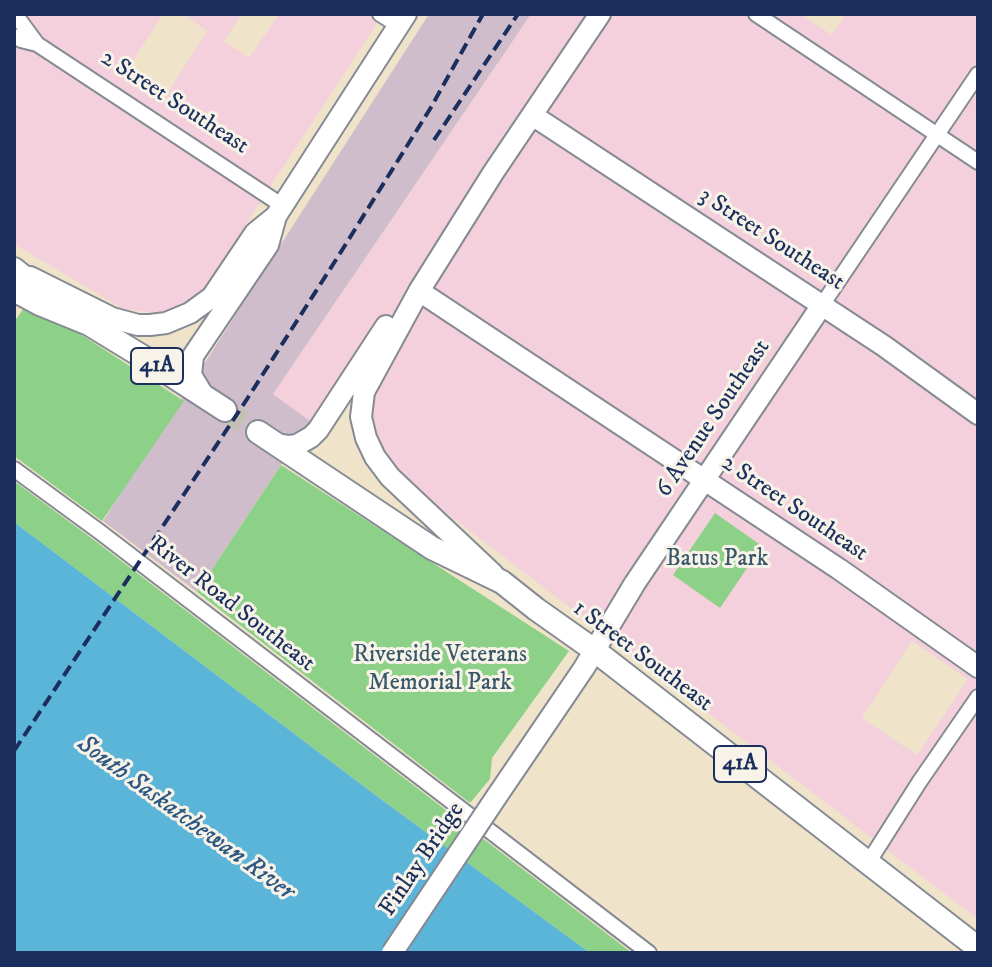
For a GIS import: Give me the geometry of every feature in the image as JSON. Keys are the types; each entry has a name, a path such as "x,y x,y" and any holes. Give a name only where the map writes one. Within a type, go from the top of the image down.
{"main road":[{"name":"41A","path":"14,269 89,324 225,410"},
{"name":"41A","path":"14,290 89,324"},
{"name":"1 Street Southeast","path":"267,438 432,548 502,582 978,948"}],"street":[{"name":"2 Street Southeast","path":"15,14 37,44 280,211"},
{"path":"203,395 191,375 193,356 268,245 280,211 402,20 380,14"},
{"path":"502,582 390,477 375,457 361,417 364,392 419,291 600,14"},
{"path":"756,14 978,162"},
{"name":"2 Street Southeast","path":"14,36 37,44"},
{"name":"6 Avenue Southeast","path":"497,796 584,668 635,583 978,74"},
{"name":"3 Street Southeast","path":"532,115 884,346 978,414"},
{"path":"14,269 112,318 138,325 166,323 190,313 212,297 255,233 280,211"},
{"name":"2 Street Southeast","path":"419,291 839,569 978,667"},
{"path":"267,438 282,446 297,445 311,437 394,315 419,291"},
{"name":"River Road Southeast","path":"14,469 649,953"},
{"path":"868,863 978,697"},
{"name":"Finlay Bridge","path":"392,953 497,796"}],"shaded area":[{"path":"16,14 163,14 124,75 163,100 207,31 184,14 242,14 224,41 249,58 279,14 383,14 203,290 183,306 161,314 123,309 14,244"},
{"path":"429,14 531,14 273,394 310,421 197,592 103,521"},
{"path":"531,14 800,14 832,35 846,14 978,14 978,919 399,477 390,467 374,433 373,406 380,382 349,361 310,421 273,394","holes":["912,641 968,679 917,755 862,718"]}],"green space":[{"path":"29,301 184,401 102,521 14,456 14,322"},
{"name":"Riverside Veterans Memorial Park","path":"281,465 569,651 492,758 490,779 470,803 197,592"},
{"path":"14,481 632,953 590,953 14,522"},
{"name":"Batus Park","path":"715,513 762,546 720,608 673,575"}],"water":[{"name":"South Saskatchewan River","path":"14,522 374,794 590,953 14,952"}],"tunnel":[{"path":"225,410 258,432"}],"railway":[{"path":"14,751 339,255 430,109 483,14"},
{"path":"434,140 518,14"}]}
